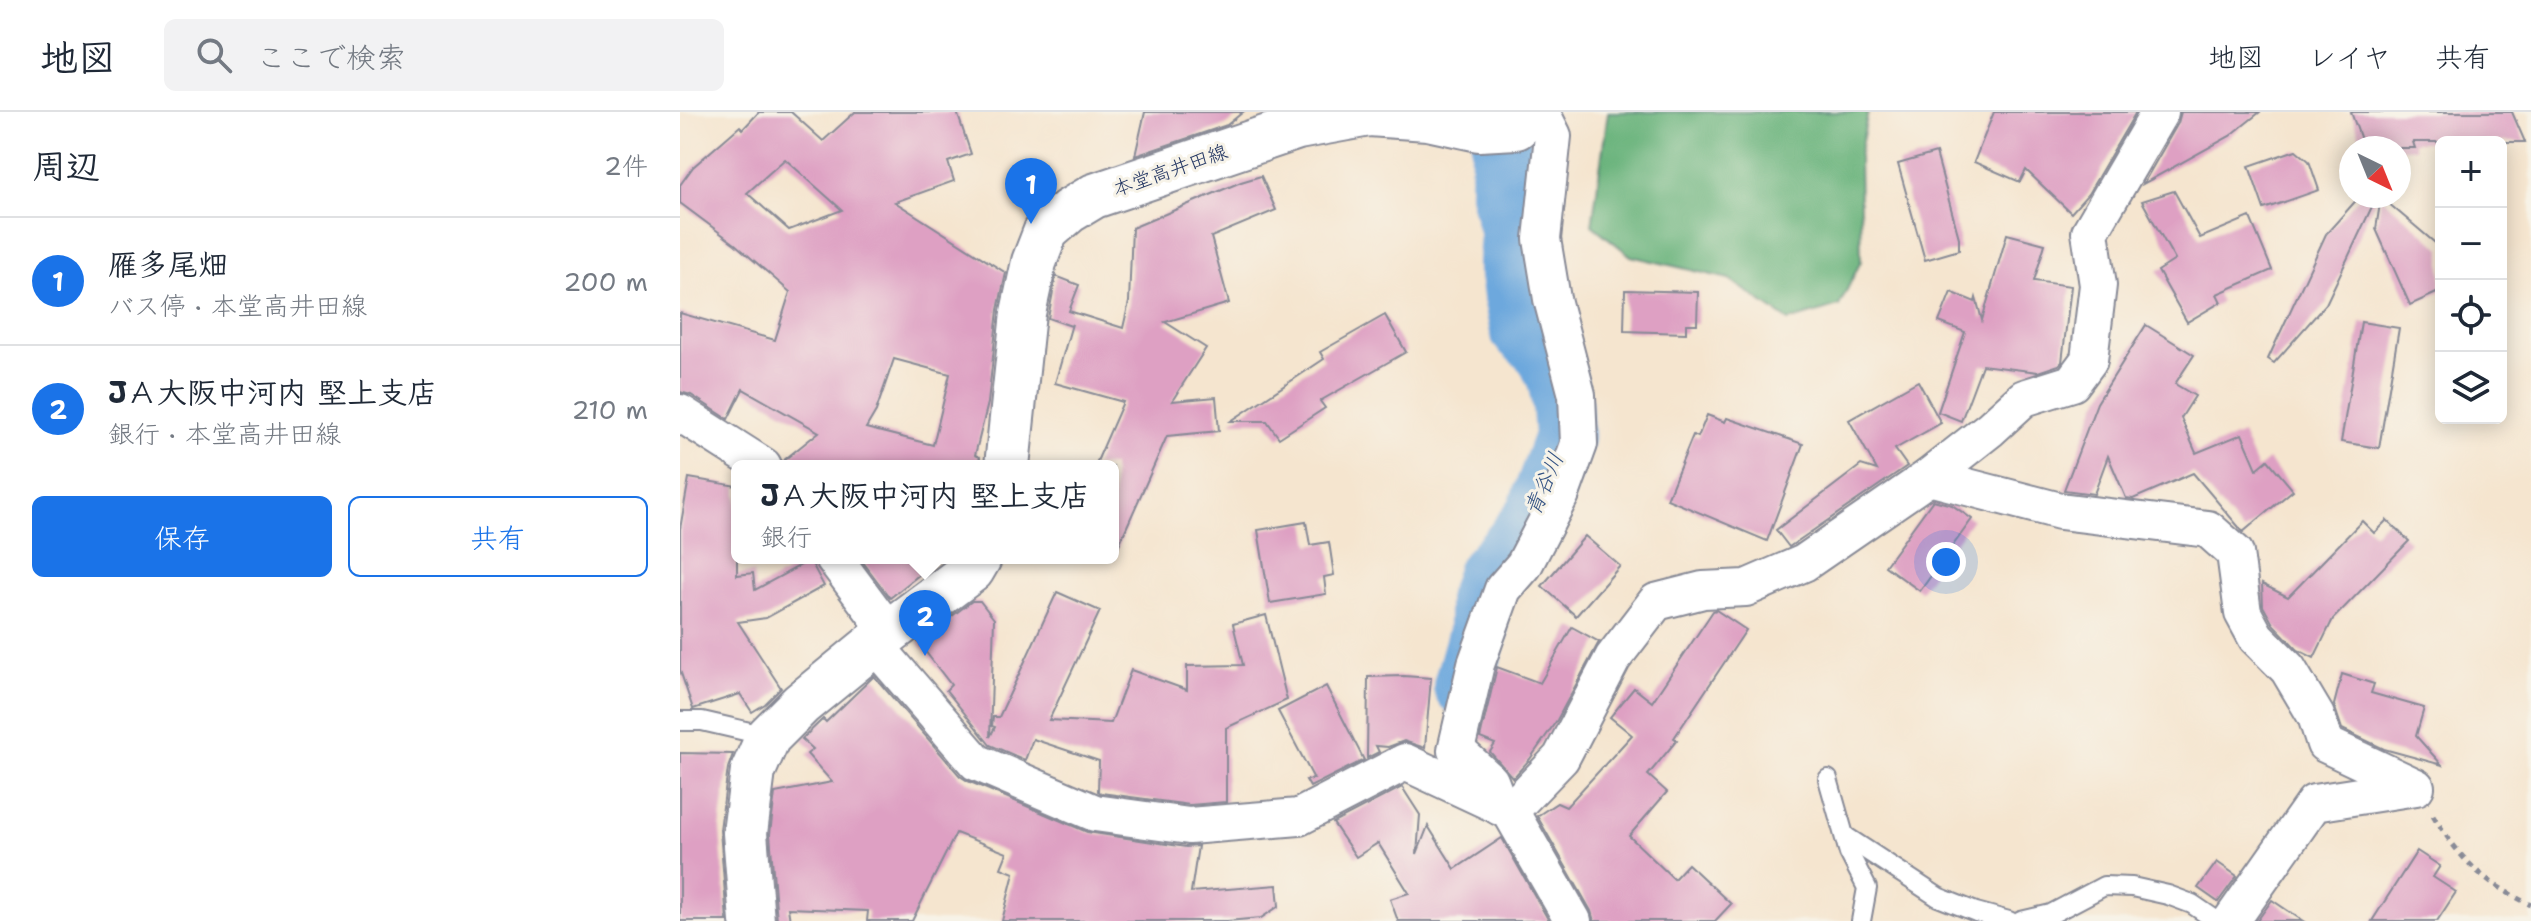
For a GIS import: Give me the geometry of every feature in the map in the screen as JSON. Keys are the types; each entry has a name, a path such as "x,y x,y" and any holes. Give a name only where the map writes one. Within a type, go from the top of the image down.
{"main road":[{"name":"本堂高井田線","path":"1008,460 1023,313 1034,262 1046,231 1069,211 1094,196 1298,127 1369,114 1517,120"},
{"path":"752,921 745,833 753,771 768,737 801,704 972,570 976,564"}],"street":[{"path":"1505,809 1561,758 1613,658 1656,602 1703,590 1746,588 1804,563 1929,477 2024,398 2072,383 2089,360 2098,285 2090,232 2160,112"},
{"path":"1517,120 1553,136 1542,239 1552,299 1577,395 1579,444 1561,494 1524,565 1503,589 1476,664 1456,750 1490,781 1573,921"},
{"path":"680,413 754,460"},
{"path":"1929,477 2060,511 2208,529 2235,553 2243,613 2256,637 2288,669 2316,716 2325,744 2416,787"},
{"path":"838,564 882,638 976,762 1095,813 1189,826 1299,817 1405,762 1505,809"},
{"path":"2231,921 2314,803 2416,787"}],"lane":[{"path":"680,721 702,721 768,737"},
{"path":"1828,779 1849,853 1867,888 1861,921"},
{"path":"1845,836 1938,897 2009,921"},
{"path":"2021,921 2051,914 2104,886 2132,887 2168,895 2192,904 2217,921"}],"path":[{"path":"2416,787 2450,842 2476,872 2531,905"}],"green space":[{"path":"1608,112 1868,112 1859,156 1861,261 1839,306 1789,321 1729,279 1631,256 1592,225"}],"building":[{"path":"759,112 791,112 823,141 855,112 957,112 971,154 948,162 954,181 895,202 1006,273 998,310 988,403 975,455 980,457 979,460 784,460 819,432 743,389 728,419 691,395 680,392 680,313 775,340 790,292 735,244 680,203 680,185 693,167 740,126 743,129","holes":["785,159 842,210 789,230 747,193","894,359 950,374 933,445 866,428 876,411"]},
{"path":"1145,112 1243,112 1227,125 1135,156"},
{"path":"1994,112 2136,112 2088,194 2071,213 2026,170 2020,182 1974,162"},
{"path":"2181,112 2260,112 2230,136 2143,184 2178,123"},
{"path":"2351,112 2512,112 2525,142 2507,142 2507,136 2435,136 2435,142 2413,142 2415,148 2411,148 2411,136 2360,136"},
{"path":"2296,150 2309,161 2319,190 2264,209 2249,166"},
{"path":"1936,153 1959,238 1959,250 1925,260 1898,164"},
{"path":"1261,176 1276,210 1211,237 1229,303 1165,322 1206,348 1172,401 1216,397 1219,431 1167,436 1119,544 1119,460 1098,460 1123,402 1055,383 1072,324 1048,318 1056,276 1079,285 1069,311 1123,328 1129,302 1132,228"},
{"path":"2174,191 2200,238 2250,217 2272,270 2217,294 2221,302 2187,322 2158,271 2175,260 2142,201"},
{"path":"2349,208 2371,208 2326,304 2274,363 2268,359 2326,234"},
{"path":"2379,208 2394,208 2435,243 2435,294 2410,305 2376,229"},
{"path":"2007,234 2045,244 2034,281 2071,286 2062,362 2038,372 1982,365 1961,421 1938,412 1965,332 1939,322 1951,292 1975,302 1976,298 1982,320"},
{"path":"1625,290 1698,292 1697,324 1686,324 1686,333 1624,331"},
{"path":"1385,315 1406,352 1320,401 1325,408 1279,438 1267,421 1231,421 1324,359 1320,352"},
{"path":"2361,322 2399,328 2379,448 2341,442"},
{"path":"2146,325 2194,355 2175,384 2195,396 2181,418 2196,453 2242,434 2257,469 2268,460 2293,490 2243,532 2193,473 2133,499 2126,498 2108,456 2094,494 2064,490 2097,403"},
{"path":"1918,381 1941,423 1895,449 1907,466 1789,547 1776,530 1861,465 1877,470 1849,420"},
{"path":"1707,415 1725,422 1727,418 1803,444 1767,541 1667,499 1693,435 1698,437"},
{"path":"689,478 731,485 731,564 737,564 737,575 753,573 755,590 803,564 812,564 824,586 766,618 738,622 781,688 752,712 740,694 693,709 680,670 680,529"},
{"path":"1933,500 1952,505 1972,519 1920,591 1885,566"},
{"path":"2387,520 2409,541 2333,619 2314,658 2298,650 2273,624 2263,606 2262,584 2288,597 2362,521 2374,533"},
{"path":"1306,522 1310,545 1329,542 1334,575 1324,577 1326,594 1270,603 1258,530"},
{"path":"1585,536 1620,566 1576,616 1542,586"},
{"path":"864,564 932,564 890,598"},
{"path":"1057,592 1100,611 1049,720 1111,723 1131,670 1187,690 1187,666 1243,665 1233,624 1266,615 1287,700 1226,728 1226,802 1190,805 1101,793 1098,791 1099,761 1033,739 1025,760 990,745 946,690 951,685 918,642 972,601 980,601 994,619 990,737 995,727 992,726 993,717 999,717"},
{"path":"1716,610 1746,630 1674,738 1677,740 1648,775 1667,792 1629,836 1674,879 1688,864 1731,904 1715,921 1594,921 1537,816 1557,803 1566,807 1632,735 1610,717 1634,688 1652,702"},
{"path":"1572,627 1599,642 1557,720 1513,778 1490,752 1495,744 1480,738 1497,667 1540,683"},
{"path":"2342,674 2374,684 2371,693 2424,708 2416,736 2442,765 2384,749 2342,729 2334,705"},
{"path":"874,676 960,776 968,781 1087,832 1186,847 1198,846 1191,892 1277,885 1279,906 1261,918 1227,921 1002,921 1014,873 1001,868 1007,853 956,833 912,921 867,921 868,911 788,908 790,921 777,921 770,834 775,793 832,782 807,754 813,749 802,739 823,719 826,722"},
{"path":"1368,677 1431,678 1425,748 1404,741 1388,747 1376,746 1379,752 1367,758"},
{"path":"1326,686 1364,760 1310,787 1306,780 1314,779 1278,711"},
{"path":"680,753 733,754 728,768 720,830 727,921 680,921"},
{"path":"1402,787 1420,815 1417,854 1428,826 1455,869 1502,838 1549,921 1398,921 1390,899 1409,893 1378,843 1356,857 1333,823"},
{"path":"2417,851 2440,866 2433,877 2456,892 2437,921 2372,921"},
{"path":"2217,862 2237,876 2218,902 2198,888"},
{"path":"2272,900 2303,921 2257,921"}],"waterway":[{"name":"青谷川","path":"1463,686 1478,632 1478,600 1486,574 1536,514 1564,437 1557,379 1545,353 1520,330 1514,301 1508,262 1510,234 1500,193 1502,112"}],"place":[{"name":"雁多尾畑","path":"1031,224"},
{"name":"JＡ大阪中河内 堅上支店","path":"925,656"}]}
